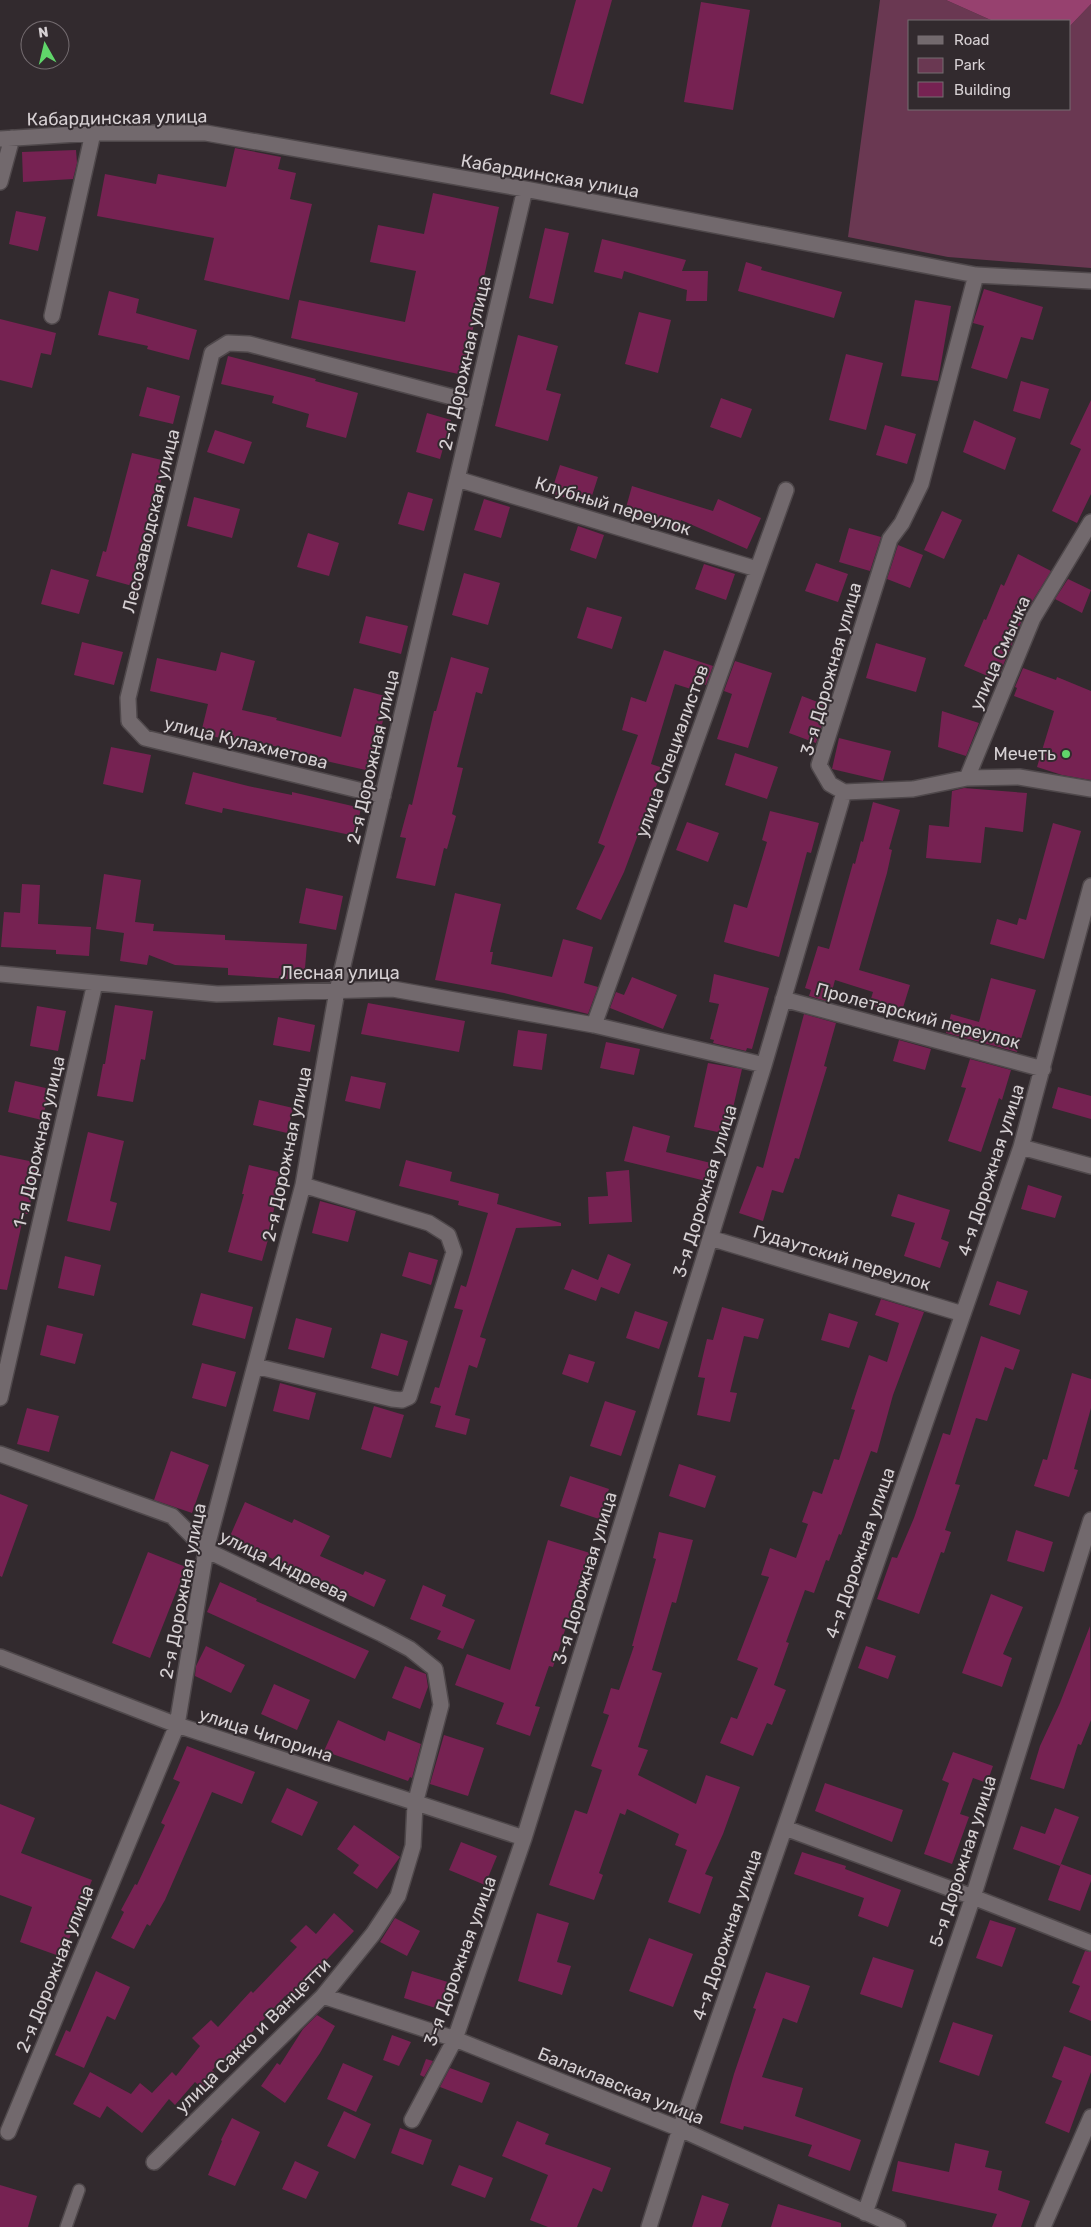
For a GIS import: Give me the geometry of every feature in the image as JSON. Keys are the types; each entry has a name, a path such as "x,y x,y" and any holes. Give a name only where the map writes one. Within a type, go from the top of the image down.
{"street":[{"name":"Кабардинская улица","path":"6,139 93,133 206,133 525,189 976,275 1091,281"},
{"path":"52,316 93,133"},
{"path":"0,182 6,139"},
{"name":"2-я Дорожная улица","path":"8,2132 177,1725 206,1550 303,1185 337,991 525,189"},
{"name":"3-я Дорожная улица","path":"412,2120 455,2039 524,1838 764,1065 844,792 830,784 819,764 890,539 902,523 921,484 976,275"},
{"name":"Лесозаводская улица","path":"128,698 212,353 228,343 249,344 475,403"},
{"name":"Клубный переулок","path":"457,479 757,569"},
{"name":"улица Специалистов","path":"594,1025 786,490"},
{"name":"улица Смычка","path":"967,778 1033,618 1091,522"},
{"name":"улица Кулахметова","path":"128,698 129,721 146,738 383,796"},
{"path":"844,792 913,789 967,778 1019,777 1091,789"},
{"name":"4-я Дорожная улица","path":"649,2227 680,2130 1022,1147 1091,886"},
{"name":"Лесная улица","path":"0,974 217,994 392,989 594,1025 764,1065"},
{"name":"1-я Дорожная улица","path":"0,1398 94,983"},
{"name":"Пролетарский переулок","path":"783,999 1043,1069"},
{"path":"1022,1147 1091,1166"},
{"path":"255,1366 392,1399 402,1400 409,1396 454,1252 448,1235 429,1223 303,1185"},
{"name":"Гудаутский переулок","path":"710,1238 964,1314"},
{"name":"улица Андреева","path":"0,1454 172,1516 206,1550 410,1649 435,1668 441,1705"},
{"name":"5-я Дорожная улица","path":"866,2213 973,1897 1088,1537 1091,1520"},
{"name":"улица Чигорина","path":"0,1657 177,1725 524,1838"},
{"name":"улица Сакко и Ванцетти","path":"154,2162 323,1996 373,1934 398,1896 414,1846 415,1804 441,1705"},
{"path":"785,1828 973,1897 1091,1943"},
{"name":"Балаклавская улица","path":"323,1996 455,2039 680,2130 898,2227"},
{"path":"1043,2227 1091,2117"}],"lane":[{"path":"66,2227 79,2190"}],"green space":[{"path":"880,0 946,0 991,20 908,20 908,110 1071,110 1071,25 1091,4 1091,268 948,257 848,237"}],"shaded area":[{"path":"946,0 1091,0 1091,4 1071,25 1071,20 991,20"}],"building":[{"path":"576,0 612,0 583,104 550,94"},
{"path":"701,2 750,10 733,110 684,102"},
{"path":"235,148 281,157 278,169 296,173 290,199 312,204 289,300 204,280 214,238 97,216 105,174 156,184 158,174 226,187"},
{"path":"76,150 77,163 73,179 23,182 22,152"},
{"path":"433,193 499,207 463,375 291,338 299,300 405,322 416,271 370,262 378,225 424,234"},
{"path":"16,211 46,217 38,251 9,244"},
{"path":"545,228 569,233 553,304 529,298"},
{"path":"602,239 686,260 682,271 708,271 707,301 686,301 687,290 624,271 622,279 594,272"},
{"path":"746,262 762,267 761,270 842,292 834,318 738,291"},
{"path":"984,289 1043,307 1033,340 1021,337 1007,379 971,368 984,326 973,323"},
{"path":"109,291 139,299 136,313 197,330 189,360 147,349 148,346 98,335"},
{"path":"915,300 951,306 938,381 901,376"},
{"path":"639,312 671,320 658,373 625,364"},
{"path":"0,319 56,333 51,355 41,353 32,388 0,380"},
{"path":"518,335 558,346 546,390 561,394 548,441 495,426"},
{"path":"846,354 883,363 866,430 829,420"},
{"path":"228,356 316,379 315,381 358,393 346,438 306,427 309,414 272,403 274,396 221,384"},
{"path":"1021,381 1049,389 1040,419 1013,411"},
{"path":"147,387 180,396 173,424 139,416"},
{"path":"721,398 752,409 741,438 710,427"},
{"path":"1091,400 1091,494 1077,523 1052,511 1081,449 1070,444"},
{"path":"427,413 451,420 440,459 416,452"},
{"path":"974,420 1016,438 1005,470 963,452"},
{"path":"885,425 916,434 907,464 876,455"},
{"path":"215,430 252,442 244,464 207,452"},
{"path":"132,453 166,461 140,561 143,561 136,587 96,576 103,551 106,552"},
{"path":"560,465 598,477 589,505 551,493"},
{"path":"632,486 713,511 718,499 761,518 747,549 681,520 678,531 624,515"},
{"path":"408,492 433,499 424,531 398,524"},
{"path":"194,497 240,509 232,538 187,526"},
{"path":"484,499 510,507 501,538 474,530"},
{"path":"942,511 962,520 944,559 924,550"},
{"path":"578,526 604,535 596,559 570,550"},
{"path":"849,528 881,537 870,571 839,562"},
{"path":"308,533 339,543 329,576 297,567"},
{"path":"898,545 923,555 910,588 887,579"},
{"path":"1018,554 1051,571 1025,613 997,680 964,666 984,619 986,620 1001,584 1004,586"},
{"path":"816,563 848,574 838,602 805,591"},
{"path":"704,564 735,574 726,600 695,589"},
{"path":"51,569 89,580 79,614 41,604"},
{"path":"464,573 500,583 488,625 452,615"},
{"path":"1068,579 1091,590 1082,613 1055,599"},
{"path":"587,607 622,617 612,649 577,638"},
{"path":"366,616 408,626 401,654 359,643"},
{"path":"82,642 123,652 114,685 74,675"},
{"path":"876,643 926,658 916,692 866,678"},
{"path":"664,650 713,666 706,685 697,681 694,690 675,684 651,764 663,768 624,872 601,920 576,909 605,846 598,843 638,735 622,730 631,697 646,702"},
{"path":"221,652 255,661 242,710 277,718 276,720 341,737 354,688 389,697 370,771 282,751 283,748 236,738 235,742 201,733 208,704 150,691 157,658 216,671"},
{"path":"451,657 489,668 482,694 476,692 457,767 463,768 452,814 456,816 447,849 444,848 435,886 396,878 406,838 400,837 409,804 412,805 434,711 436,711"},
{"path":"735,661 772,673 748,748 717,739 732,694 724,691"},
{"path":"1023,668 1056,680 1057,677 1091,691 1091,780 1062,775 1037,767 1054,711 1014,696 1017,688 1015,687"},
{"path":"802,696 828,706 816,743 789,733"},
{"path":"942,711 979,723 966,756 938,747"},
{"path":"839,738 891,751 883,781 832,769"},
{"path":"111,747 151,755 143,793 103,784"},
{"path":"735,753 778,767 767,799 725,785"},
{"path":"193,772 248,786 292,795 292,792 361,808 355,836 223,808 222,813 185,804"},
{"path":"964,788 1027,793 1023,832 985,827 981,863 926,858 929,825 949,827 952,791"},
{"path":"873,802 900,810 889,849 892,850 887,873 859,970 910,985 901,1014 869,1005 873,992 835,980 829,1002 809,996 811,990 805,988 818,946 829,949 853,863 855,864 861,841 863,842"},
{"path":"770,811 819,823 811,853 807,852 779,957 724,942 734,904 747,908 767,842 762,840"},
{"path":"687,822 719,833 708,862 676,850"},
{"path":"1053,823 1081,831 1044,959 990,944 997,919 1017,925 1019,918 1026,920"},
{"path":"104,874 141,880 135,922 154,924 153,931 225,935 225,940 307,944 304,980 228,975 228,968 175,965 149,955 147,965 120,961 124,933 96,929"},
{"path":"22,884 40,885 38,924 91,927 89,956 56,954 56,950 1,947 4,912 20,913"},
{"path":"306,888 343,896 336,930 299,923"},
{"path":"455,893 501,904 490,952 493,952 491,964 552,977 563,939 593,947 584,983 598,987 588,1014 504,993 435,980"},
{"path":"714,974 769,988 752,1049 747,1048 746,1051 713,1043 714,1040 710,1039 719,1004 709,1002"},
{"path":"632,977 677,995 663,1029 610,1008 616,992 624,995"},
{"path":"991,978 1036,990 1017,1052 946,1033 951,1014 979,1022"},
{"path":"368,1003 465,1021 459,1052 361,1034"},
{"path":"115,1005 153,1011 145,1060 141,1059 133,1102 97,1096 103,1064 105,1064"},
{"path":"37,1006 66,1011 58,1051 30,1046"},
{"path":"804,1014 836,1023 824,1066 827,1067 799,1159 795,1158 783,1193 772,1190 763,1221 739,1213 757,1166 763,1168"},
{"path":"278,1017 315,1025 310,1052 273,1045"},
{"path":"518,1030 547,1034 542,1070 513,1066"},
{"path":"899,1040 931,1049 925,1070 893,1061"},
{"path":"606,1042 640,1049 634,1075 600,1068"},
{"path":"970,1059 1011,1070 1002,1100 999,1098 981,1152 948,1141 966,1088 961,1087"},
{"path":"708,1063 742,1069 727,1134 694,1127"},
{"path":"351,1076 386,1083 380,1109 345,1101"},
{"path":"15,1081 50,1089 42,1120 8,1112"},
{"path":"1058,1087 1091,1096 1091,1119 1052,1108"},
{"path":"259,1100 293,1108 287,1133 253,1125"},
{"path":"633,1126 670,1136 666,1152 715,1164 710,1182 624,1161"},
{"path":"88,1132 124,1141 110,1201 117,1203 110,1231 67,1221"},
{"path":"0,1155 39,1163 28,1214 24,1214 7,1290 0,1289"},
{"path":"406,1160 452,1172 450,1181 499,1194 497,1204 561,1223 561,1226 516,1228 480,1337 486,1339 477,1368 469,1365 455,1415 470,1419 466,1435 435,1427 441,1406 430,1403 435,1387 439,1388 463,1310 454,1308 461,1285 466,1287 488,1213 458,1205 459,1201 399,1186"},
{"path":"249,1165 283,1173 271,1221 273,1222 262,1261 228,1252 244,1194 242,1194"},
{"path":"629,1170 632,1222 589,1224 588,1197 608,1196 606,1172"},
{"path":"1028,1185 1062,1196 1055,1218 1021,1209"},
{"path":"898,1194 950,1210 941,1239 949,1242 940,1268 904,1256 915,1223 891,1216"},
{"path":"320,1201 356,1211 348,1242 312,1233"},
{"path":"409,1252 438,1260 431,1285 402,1276"},
{"path":"608,1254 631,1264 619,1294 601,1287 596,1301 564,1289 572,1269 598,1280"},
{"path":"65,1256 101,1265 94,1296 58,1288"},
{"path":"997,1281 1028,1291 1020,1315 989,1305"},
{"path":"201,1293 253,1307 245,1339 192,1325"},
{"path":"881,1299 924,1312 893,1395 877,1453 871,1451 841,1535 839,1534 829,1561 826,1560 814,1593 805,1590 786,1642 789,1643 774,1685 786,1690 772,1725 767,1723 753,1756 720,1743 731,1717 737,1719 758,1668 737,1660 769,1577 761,1575 770,1548 796,1558 808,1524 802,1522 813,1491 822,1494 834,1459 839,1460 855,1410 851,1409 869,1355 887,1362 899,1323 875,1315"},
{"path":"722,1307 764,1319 758,1339 744,1336 730,1392 737,1393 730,1422 697,1415 705,1378 698,1377 707,1339 713,1340"},
{"path":"635,1311 668,1322 659,1349 626,1338"},
{"path":"829,1313 858,1322 849,1348 821,1340"},
{"path":"296,1318 332,1328 324,1358 288,1349"},
{"path":"47,1325 83,1334 75,1364 40,1355"},
{"path":"381,1333 408,1341 398,1376 371,1368"},
{"path":"981,1336 1020,1350 1013,1370 1005,1367 987,1421 976,1418 955,1484 960,1485 945,1530 951,1532 944,1553 941,1552 919,1614 877,1599 892,1557 897,1558 914,1518 943,1433 950,1435"},
{"path":"569,1354 595,1362 588,1383 562,1374"},
{"path":"202,1363 236,1372 226,1407 192,1398"},
{"path":"1072,1373 1091,1379 1091,1408 1074,1469 1078,1470 1069,1497 1034,1486 1043,1459 1047,1460"},
{"path":"280,1383 316,1393 309,1420 273,1411"},
{"path":"605,1401 636,1411 621,1456 590,1446"},
{"path":"374,1406 404,1415 391,1458 361,1449"},
{"path":"27,1408 59,1416 49,1452 17,1444"},
{"path":"171,1451 209,1465 192,1513 154,1500"},
{"path":"679,1464 716,1476 705,1508 669,1496"},
{"path":"570,1476 609,1489 599,1519 560,1506"},
{"path":"0,1494 28,1505 2,1577 0,1576"},
{"path":"245,1502 292,1523 294,1519 330,1536 320,1556 363,1575 365,1571 386,1580 374,1607 252,1549 250,1553 227,1543"},
{"path":"1016,1530 1053,1542 1044,1572 1007,1561"},
{"path":"659,1532 693,1540 676,1603 672,1602 652,1670 662,1673 638,1747 648,1750 638,1775 696,1804 706,1775 740,1787 723,1834 705,1874 713,1877 700,1914 668,1902 687,1850 675,1845 679,1834 627,1809 625,1815 620,1813 599,1873 603,1875 594,1900 549,1885 575,1810 587,1814 602,1770 591,1766 609,1715 603,1713 611,1688 619,1690 634,1646 632,1646 656,1559 653,1558"},
{"path":"548,1540 590,1553 553,1667 549,1666 535,1706 540,1707 530,1736 496,1724 504,1703 455,1685 467,1654 510,1670"},
{"path":"148,1552 186,1567 150,1658 112,1643"},
{"path":"220,1582 257,1599 256,1601 369,1651 355,1679 207,1612"},
{"path":"423,1585 446,1595 442,1606 475,1620 463,1649 437,1639 441,1631 410,1619"},
{"path":"991,1594 1023,1607 1003,1654 1012,1658 1002,1687 962,1673"},
{"path":"1090,1626 1091,1720 1081,1745 1078,1744 1064,1789 1030,1779 1040,1746 1060,1703"},
{"path":"206,1646 245,1665 231,1693 195,1676 196,1666"},
{"path":"866,1646 896,1656 888,1679 858,1668"},
{"path":"405,1666 426,1674 428,1687 420,1709 392,1698"},
{"path":"274,1684 310,1700 297,1730 261,1714"},
{"path":"338,1720 385,1741 388,1731 421,1744 412,1778 410,1777 408,1781 324,1751"},
{"path":"444,1735 484,1748 468,1796 430,1784"},
{"path":"187,1746 255,1772 242,1804 212,1792 165,1900 150,1926 147,1924 134,1949 111,1938 124,1912 121,1910 135,1884 137,1885 165,1825 161,1823 180,1782 173,1779"},
{"path":"953,1752 993,1766 987,1783 973,1778 960,1814 969,1817 952,1864 924,1854 949,1783 942,1780"},
{"path":"825,1783 903,1810 892,1842 815,1811"},
{"path":"287,1788 318,1802 302,1836 271,1822"},
{"path":"0,1804 35,1818 21,1853 92,1880 62,1957 20,1942 32,1907 0,1895"},
{"path":"1055,1808 1079,1817 1060,1866 1013,1849 1021,1826 1045,1834"},
{"path":"354,1825 400,1857 377,1889 353,1873 359,1865 337,1849"},
{"path":"461,1842 497,1856 485,1885 449,1870"},
{"path":"802,1852 846,1866 845,1869 901,1890 888,1927 858,1916 864,1898 794,1874"},
{"path":"1061,1864 1091,1875 1091,1881 1080,1911 1048,1900"},
{"path":"334,1913 354,1931 289,1999 285,1996 243,2042 212,2070 216,2074 203,2089 195,2082 175,2105 169,2099 142,2133 107,2106 100,2118 73,2104 90,2072 131,2094 140,2083 152,2093 172,2072 176,2076 200,2046 192,2038 211,2020 218,2027 251,1991 253,1993 297,1947 290,1941 306,1925 316,1934"},
{"path":"537,1913 569,1923 557,1962 571,1966 562,1995 518,1981"},
{"path":"395,1918 420,1931 407,1956 380,1942"},
{"path":"990,1920 1016,1928 1002,1967 976,1958"},
{"path":"649,1938 693,1954 673,2007 629,1991"},
{"path":"1085,1951 1091,1952 1091,2021 1069,2012 1080,1986 1072,1983"},
{"path":"873,1957 914,1970 902,2008 860,1994"},
{"path":"96,1971 130,1987 115,2020 107,2016 84,2068 55,2055 66,2030 70,2032"},
{"path":"412,1971 451,1983 442,2010 404,1998"},
{"path":"766,1972 810,1986 797,2023 783,2018 762,2077 803,2088 795,2116 861,2140 850,2171 808,2156 812,2145 744,2126 743,2130 720,2123 756,2009 753,2008"},
{"path":"317,2015 335,2026 320,2053 285,2103 261,2086 277,2063 280,2065 303,2029"},
{"path":"953,2022 993,2035 979,2076 939,2062"},
{"path":"392,2035 411,2042 399,2066 383,2060"},
{"path":"1064,2046 1091,2056 1091,2072 1069,2133 1045,2123 1062,2081 1052,2077"},
{"path":"426,2059 433,2061 424,2077 420,2075"},
{"path":"343,2063 373,2076 356,2112 327,2099"},
{"path":"450,2068 490,2083 482,2103 440,2087"},
{"path":"344,2111 371,2124 355,2159 327,2146"},
{"path":"232,2118 260,2132 235,2186 208,2175 221,2140"},
{"path":"517,2121 549,2134 545,2144 611,2168 602,2192 593,2188 577,2227 548,2227 530,2220 548,2175 502,2156"},
{"path":"400,2128 432,2140 423,2165 391,2153"},
{"path":"955,2143 989,2151 985,2167 1002,2171 998,2190 1030,2201 1021,2227 992,2227 997,2214 892,2191 898,2161 949,2172"},
{"path":"295,2161 319,2172 306,2199 282,2189"},
{"path":"459,2165 493,2178 485,2198 451,2185"},
{"path":"0,2185 37,2196 28,2227 0,2227"},
{"path":"702,2195 729,2204 721,2227 692,2227"},
{"path":"778,2204 841,2223 841,2227 771,2227"}],"place":[{"name":"Мечеть","path":"1066,754"}]}
